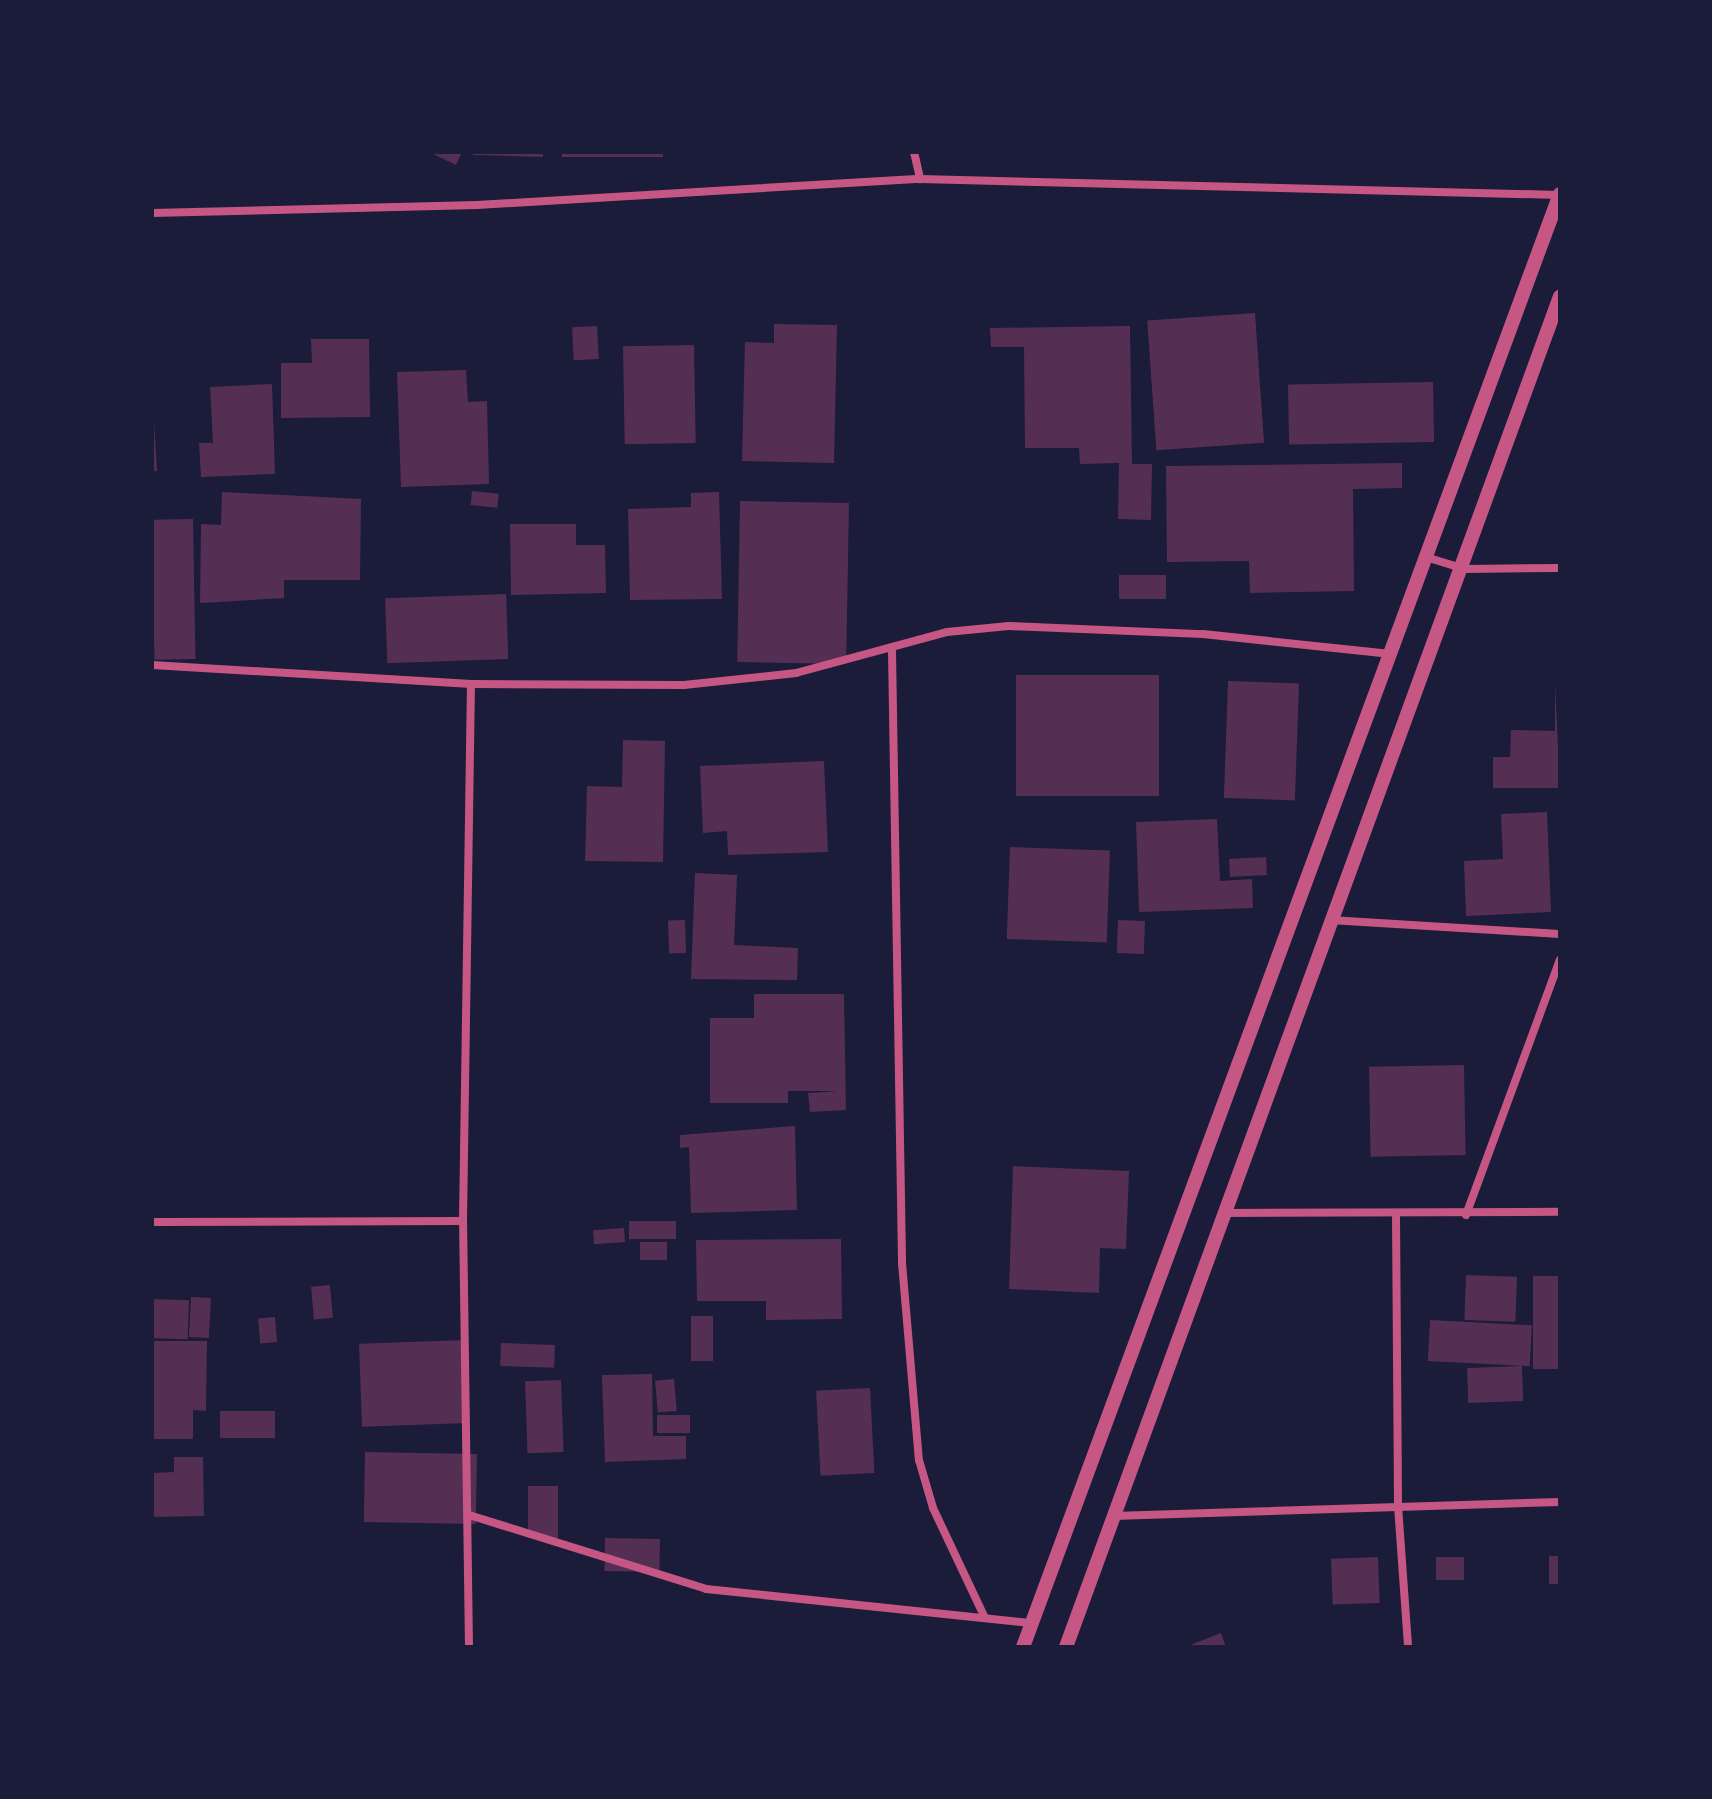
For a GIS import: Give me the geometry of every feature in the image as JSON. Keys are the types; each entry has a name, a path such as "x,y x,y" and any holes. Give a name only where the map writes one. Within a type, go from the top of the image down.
{"street":[{"path":"914,152 920,179"},
{"path":"152,213 477,205 920,179 1560,195 1429,558 1023,1647"},
{"path":"1066,1647 1329,920 1464,569 1560,296"},
{"path":"1429,558 1464,569 1560,568"},
{"path":"152,665 471,684 684,685 796,673 892,651 947,632 1009,626 1203,634 1391,654"},
{"path":"892,651 902,1263 919,1460 984,1616"},
{"path":"469,1647 463,1221 471,684"},
{"path":"1329,920 1560,934"},
{"path":"1466,1215 1560,960"},
{"path":"1224,1213 1466,1215 1560,1212"},
{"path":"1396,1215 1398,1506 1408,1647"},
{"path":"152,1222 463,1221"},
{"path":"1113,1516 1560,1502"},
{"path":"469,1515 706,1589 1032,1623"}],"building":[{"path":"429,152 462,152 456,165"},
{"path":"473,152 543,152 543,157 473,155"},
{"path":"562,152 663,152 663,157 562,157"},
{"path":"1255,313 1264,443 1156,450 1147,321"},
{"path":"774,324 837,325 834,463 742,461 745,342 774,343"},
{"path":"597,326 599,359 574,360 572,327"},
{"path":"1130,326 1132,464 1152,464 1151,520 1118,519 1119,463 1080,464 1079,448 1025,448 1024,347 991,347 990,328"},
{"path":"311,339 369,339 370,417 281,418 281,363 312,363"},
{"path":"694,345 696,443 625,444 623,346"},
{"path":"466,370 468,402 487,401 489,484 401,487 397,372"},
{"path":"1433,382 1434,442 1289,445 1288,385"},
{"path":"272,384 275,474 201,477 199,443 213,443 210,387"},
{"path":"152,386 157,471 152,471"},
{"path":"1402,463 1402,488 1353,489 1354,591 1250,593 1249,561 1167,562 1166,466"},
{"path":"472,491 499,494 497,508 471,505"},
{"path":"222,492 361,499 360,580 284,580 284,598 200,603 201,524 221,525"},
{"path":"719,492 722,599 630,600 628,509 691,507 691,493"},
{"path":"740,501 849,503 846,664 737,662"},
{"path":"193,519 195,659 154,660 152,520"},
{"path":"510,524 576,524 576,545 605,545 606,593 511,595"},
{"path":"1119,575 1166,575 1166,599 1119,599"},
{"path":"506,594 508,659 387,663 385,598"},
{"path":"1016,675 1159,675 1159,796 1016,796"},
{"path":"1228,681 1299,683 1295,800 1224,798"},
{"path":"1555,683 1560,788 1493,788 1493,757 1510,757 1511,730 1555,731"},
{"path":"623,740 665,741 663,862 585,861 587,786 622,787"},
{"path":"824,761 828,852 728,855 727,831 703,833 700,766"},
{"path":"1547,812 1551,912 1466,916 1464,861 1503,859 1501,814"},
{"path":"1217,819 1220,881 1252,879 1253,908 1139,912 1136,822"},
{"path":"1010,847 1110,850 1107,942 1007,939"},
{"path":"1266,857 1267,875 1230,877 1229,859"},
{"path":"695,873 737,875 734,945 798,948 797,980 691,979"},
{"path":"685,920 686,953 669,954 668,921"},
{"path":"1118,920 1145,921 1144,954 1117,953"},
{"path":"754,994 844,994 846,1110 810,1112 808,1093 839,1091 788,1091 788,1103 710,1103 710,1018 754,1018"},
{"path":"1464,1065 1466,1155 1371,1157 1369,1067"},
{"path":"795,1126 797,1210 691,1213 689,1147 680,1148 680,1135"},
{"path":"1013,1166 1129,1171 1126,1249 1100,1248 1099,1293 1009,1289"},
{"path":"629,1221 676,1221 676,1239 629,1239"},
{"path":"624,1228 625,1242 594,1244 593,1230"},
{"path":"841,1239 842,1319 766,1320 766,1301 697,1301 696,1240"},
{"path":"640,1242 667,1242 667,1260 640,1260"},
{"path":"1466,1275 1517,1277 1515,1322 1464,1320"},
{"path":"1533,1276 1560,1276 1560,1369 1533,1369"},
{"path":"330,1285 333,1318 314,1320 311,1287"},
{"path":"191,1297 211,1298 209,1338 189,1337"},
{"path":"152,1299 189,1300 188,1339 152,1338"},
{"path":"691,1316 713,1316 713,1361 691,1361"},
{"path":"275,1317 277,1342 260,1343 258,1318"},
{"path":"1430,1320 1532,1325 1530,1366 1428,1361"},
{"path":"466,1340 469,1423 362,1427 359,1344"},
{"path":"152,1341 207,1341 206,1411 193,1410 193,1439 152,1439"},
{"path":"501,1343 555,1345 554,1368 500,1366"},
{"path":"1522,1366 1523,1401 1468,1403 1467,1368"},
{"path":"652,1374 653,1436 686,1436 686,1459 605,1462 602,1375"},
{"path":"674,1379 677,1411 658,1413 655,1381"},
{"path":"561,1380 564,1452 528,1453 525,1381"},
{"path":"870,1388 874,1473 821,1476 816,1391"},
{"path":"220,1411 275,1411 275,1438 220,1438"},
{"path":"657,1415 690,1415 690,1433 657,1433"},
{"path":"365,1452 477,1454 476,1524 364,1522"},
{"path":"174,1457 203,1457 204,1516 152,1517 152,1473 174,1472"},
{"path":"528,1486 558,1486 558,1538 528,1538"},
{"path":"605,1538 660,1539 659,1572 604,1571"},
{"path":"1549,1556 1560,1556 1560,1584 1549,1584"},
{"path":"1378,1557 1380,1603 1333,1605 1331,1559"},
{"path":"1436,1557 1464,1557 1464,1580 1436,1580"},
{"path":"1221,1633 1226,1647 1185,1647"}]}
